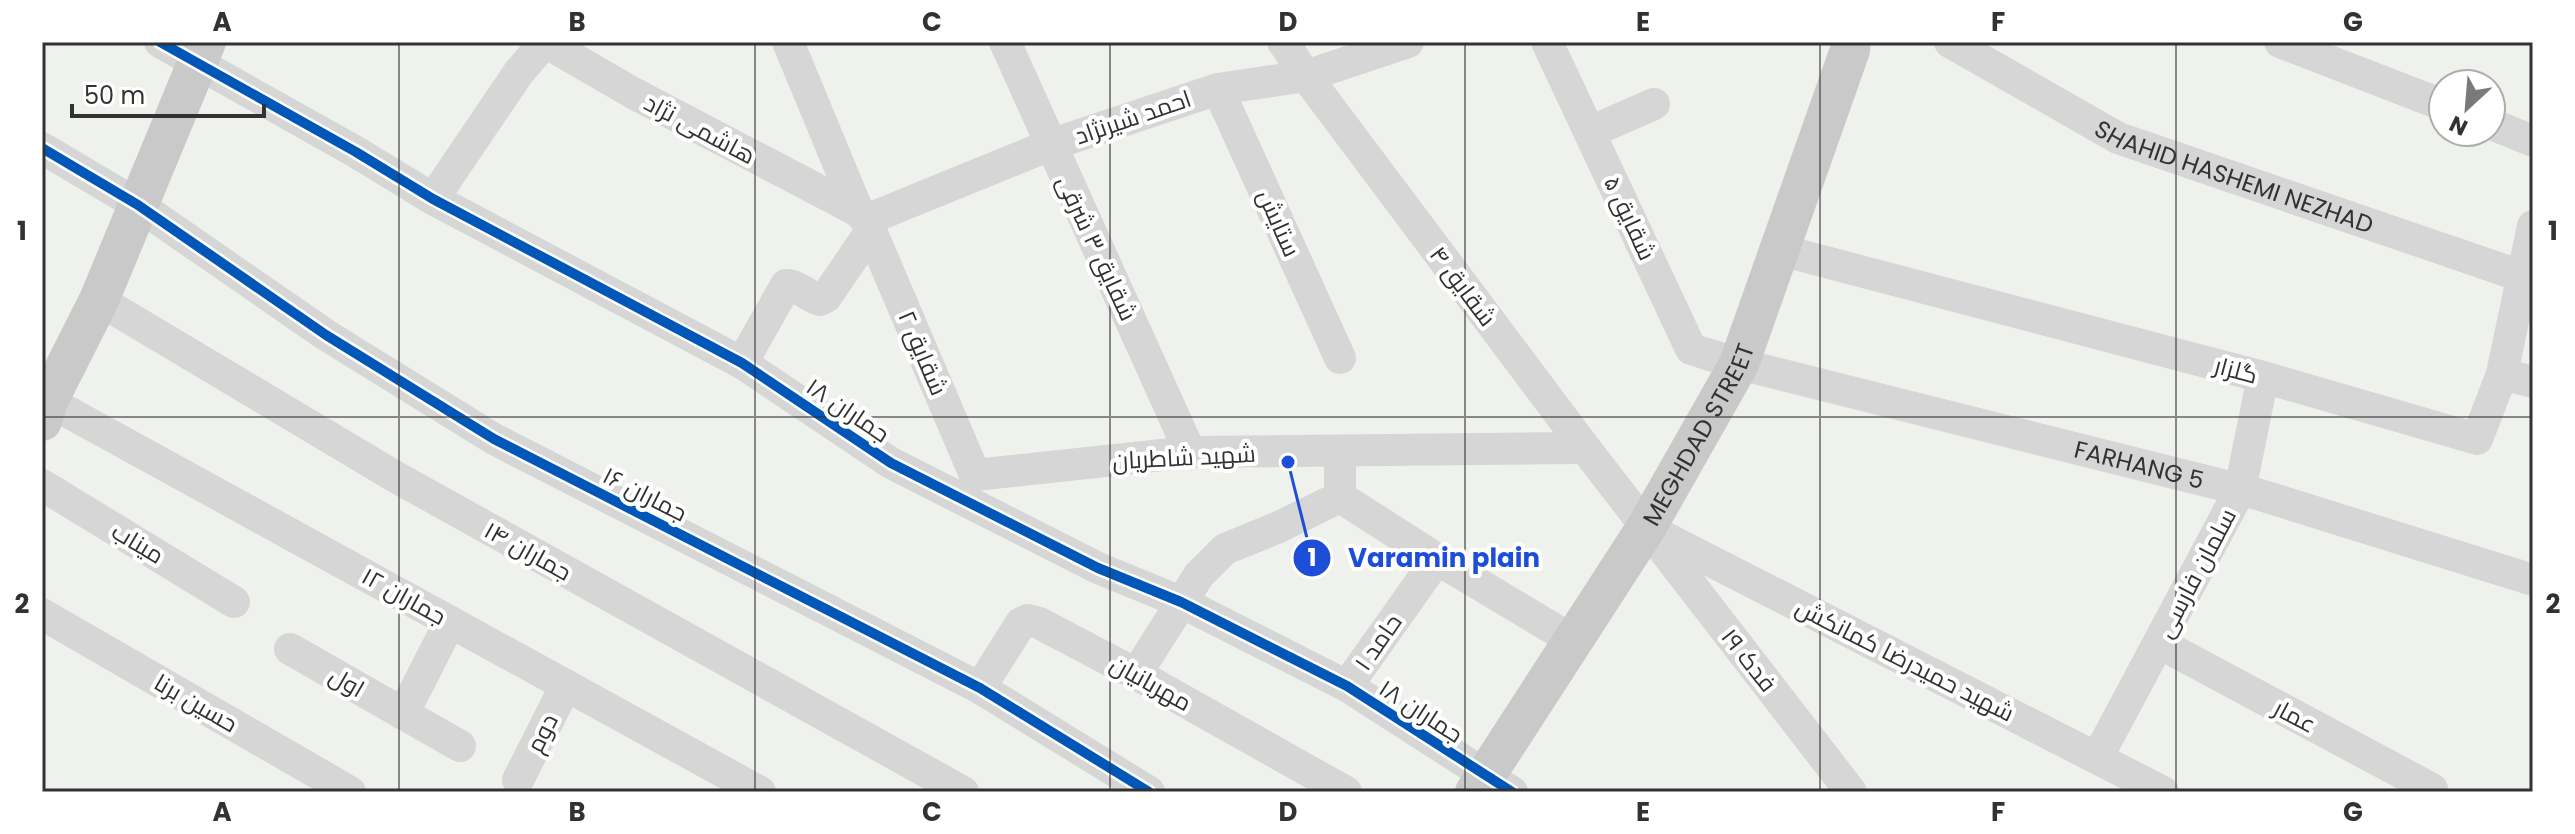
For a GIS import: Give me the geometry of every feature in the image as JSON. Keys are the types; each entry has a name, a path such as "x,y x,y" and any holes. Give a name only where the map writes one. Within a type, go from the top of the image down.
{"main road":[{"name":"MEGHDAD STREET","path":"1490,787 1572,640 1646,528 1739,364 1851,42"},
{"path":"44,410 99,300 202,52"}],"street":[{"name":"جماران ۱۸","path":"160,42 202,52 433,199 742,363 891,463 969,488 1098,568 1181,602 1347,686 1490,787"},
{"path":"433,199 519,72 545,42"},
{"name":"هاشمی نژاد","path":"545,42 865,221"},
{"name":"شقایق ۲","path":"788,42 865,221 969,488"},
{"name":"شقایق ۳ شرقی","path":"1005,42 1190,452"},
{"name":"شقایق ۴","path":"1283,42 1646,528"},
{"name":"احمد شیرنژاد","path":"865,221 1050,145 1218,89 1306,76 1408,42"},
{"name":"شقایق ۵","path":"1547,42 1691,349 1739,364"},
{"name":"SHAHID HASHEMI NEZHAD","path":"1950,42 2118,138 2527,278"},
{"path":"2280,42 2427,99"},
{"name":"ستایش","path":"1218,89 1340,358"},
{"path":"1590,132 1654,104"},
{"path":"2507,130 2533,141"},
{"name":"جماران ۱۶","path":"42,148 138,205 326,335 494,439 980,688 1149,792"},
{"path":"742,363 786,285 814,299 826,297 865,221"},
{"name":"گلزار","path":"1780,250 2263,377 2477,439 2502,374 2527,278 2533,226"},
{"name":"جماران ۱۴","path":"99,300 394,476 963,792"},
{"name":"FARHANG 5","path":"1739,364 2240,490 2533,580"},
{"path":"2502,374 2533,382"},
{"name":"سلمان فارسی","path":"2097,758 2240,490 2263,377"},
{"name":"جماران ۱۲","path":"44,410 450,622 760,792"},
{"name":"شهید شاطریان","path":"969,488 1190,452 1585,448"},
{"path":"1340,452 1340,497"},
{"name":"میناب","path":"42,485 234,602"},
{"path":"1340,497 1572,640"},
{"path":"1136,674 1199,575 1225,549 1340,497"},
{"name":"شهید حمیدرضا کمانکش","path":"1646,528 2163,792"},
{"name":"فدک ۱۹","path":"1646,528 1851,792"},
{"name":"حامد ۱","path":"1347,686 1437,559"},
{"name":"حسین برنا","path":"42,614 350,792"},
{"name":"مهربانیان","path":"980,688 1021,623 1028,620 1039,623 1346,792"},
{"path":"403,714 450,622"},
{"name":"عمار","path":"2159,643 2432,789"},
{"name":"اول","path":"290,649 460,746"},
{"name":"دوم","path":"518,780 566,685"}],"shaded area":[{"path":"42,42 2533,42 2533,792 42,792"}],"cycle path":[{"path":"160,42 433,199 742,363 891,463 1098,568 1181,602 1347,686 1512,792"},
{"path":"42,148 138,205 326,335 494,439 980,688 1149,792"}],"place":[{"name":"Varamin plain","path":"1288,462"}]}
